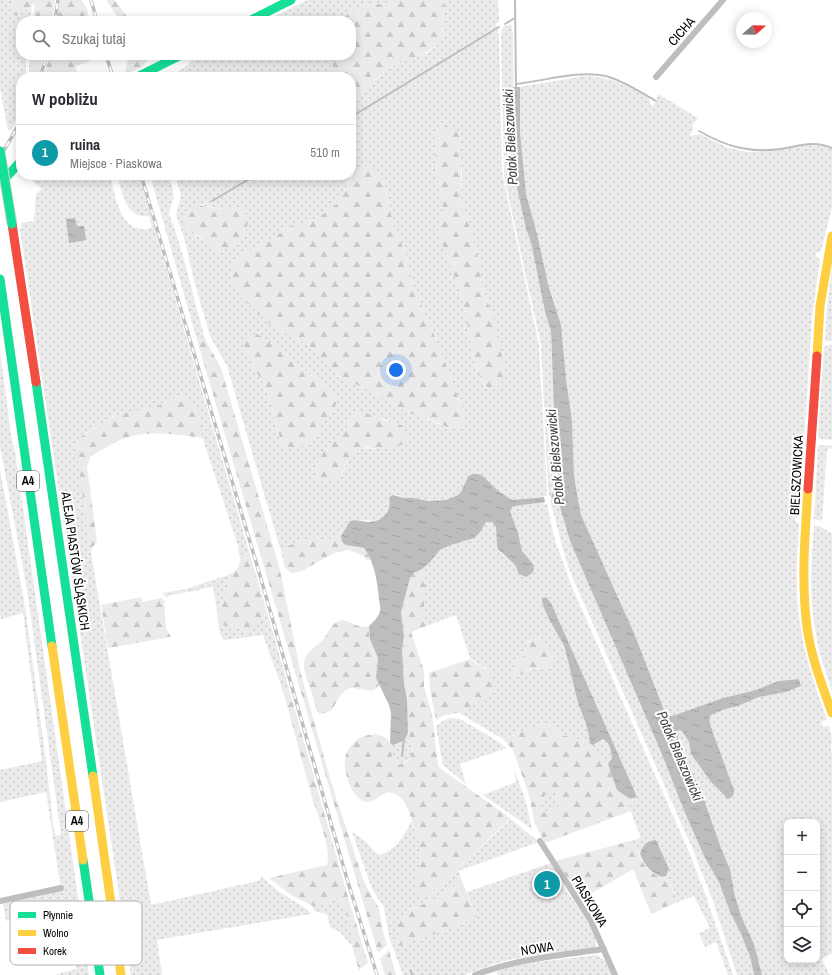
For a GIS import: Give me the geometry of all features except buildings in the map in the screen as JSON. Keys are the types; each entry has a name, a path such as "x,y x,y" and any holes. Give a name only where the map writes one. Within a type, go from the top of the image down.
{"main road":[{"path":"259,16 291,0"},
{"path":"147,72 171,60"},
{"name":"ALEJA PIASTÓW ŚLĄSKICH","path":"0,150 70,612 111,901"},
{"path":"0,185 16,167"},
{"name":"BIELSZOWICKA","path":"832,236 820,306 804,580 806,620 809,639 819,677 832,713"},
{"name":"A4","path":"0,279 90,901"},
{"name":"A4","path":"98,965 99,975"},
{"name":"ALEJA PIASTÓW ŚLĄSKICH","path":"120,965 122,975"}],"street":[{"name":"CICHA","path":"656,77 723,0"},
{"name":"PIASKOWA","path":"540,841 590,921 615,975"},
{"path":"0,901 61,888"},
{"name":"NOWA","path":"475,975 492,968 523,961 604,949"}],"green space":[{"path":"0,0 12,0 14,14 28,9 32,5 31,16 16,16 16,60 26,60 26,72 16,72 16,120 11,130 9,129 8,131 0,88"},
{"path":"12,0 55,0 53,16 34,16 35,3 20,14 16,16 14,14"},
{"path":"60,0 82,0 87,9 88,16 58,16"},
{"path":"106,0 115,0 126,16 117,16"},
{"path":"307,0 392,0 379,5 359,8 347,16 275,16"},
{"path":"392,0 444,0 445,10 442,23 443,37 437,44 425,53 397,64 385,71 356,96 356,72 331,72 334,60 356,60 356,16 346,16 347,14 360,7 384,4"},
{"path":"444,0 498,0 499,21 495,26 497,26 499,30 497,33 499,34 502,173 539,345 547,496 512,500 497,490 483,476 468,476 461,492 458,495 446,500 428,501 405,498 397,495 389,498 390,510 381,519 371,521 350,521 345,531 330,539 324,540 311,538 283,550 282,555 227,366 210,336 194,280 184,237 176,215 181,196 176,180 349,180 343,195 333,208 317,218 292,226 252,250 244,252 231,269 232,283 244,300 272,326 302,341 319,354 339,375 350,382 373,392 409,414 417,414 448,428 463,410 440,349 412,283 406,255 393,224 385,185 356,175 356,96 389,68 427,53 435,47 443,32 442,23 445,10","holes":["437,132 461,162 461,198 476,249 484,292 495,322 487,389 481,381 472,354 466,313 438,230 440,217 443,211 441,192 437,177 435,144","200,205 223,209 234,206 247,226 242,241 224,250 203,241 188,231 183,219","259,335 285,352 295,364 331,388 335,396 336,404 334,409 321,425 314,439 290,449 282,444 266,388 258,372 252,365","363,411 374,417 388,420 403,444 389,448 359,450 352,455 342,474 338,478 332,481 324,482 315,469 324,451 348,425 352,416"]},
{"path":"511,24 513,34 514,163 517,188 526,229 531,242 545,312 551,331 555,438 559,483 558,489 551,496 549,496 548,487 541,345 504,176 501,35 503,27"},
{"path":"29,60 43,60 39,72 29,72"},
{"path":"48,60 90,60 75,67 77,72 45,72"},
{"path":"128,60 147,60 142,67 130,72 125,72"},
{"path":"192,60 334,60 331,72 178,72"},
{"path":"584,76 593,76 626,86 649,98 651,107 656,102 658,94 698,118 692,126 694,128 689,136 700,134 728,148 748,152 775,151 806,145 822,146 832,149 832,207 821,251 816,253 815,256 820,259 812,316 802,473 799,473 798,475 802,478 799,516 795,519 795,521 799,523 797,582 798,605 803,644 827,720 822,721 821,725 823,727 829,726 832,739 832,953 821,959 830,975 762,975 754,944 742,918 735,896 730,868 721,848 702,794 678,739 678,730 682,731 689,742 691,754 711,782 724,796 734,794 732,784 711,727 709,718 711,714 738,706 759,697 786,692 801,686 800,679 778,681 756,690 723,698 672,716 666,715 634,633 581,515 574,476 572,421 554,300 548,284 526,194 520,131 520,87"},
{"path":"447,126 453,127 460,140 461,198 476,249 484,292 495,321 502,357 502,381 497,388 493,390 488,389 481,381 472,354 466,313 438,230 440,217 443,211 441,192 437,177 435,144 437,132"},
{"path":"367,166 377,171 381,175 385,185 393,224 406,255 412,283 440,349 463,410 465,417 464,423 460,427 448,428 417,414 409,414 373,392 350,382 339,375 319,354 302,341 279,330 267,322 244,300 232,283 231,269 236,259 244,252 252,250 292,226 317,218 333,208 343,195 350,180 356,180 356,170"},
{"path":"32,180 111,180 122,215 133,227 145,229 152,226 149,216 135,214 130,209 123,196 118,180 140,180 250,555 246,553 242,555 240,560 238,546 201,433 198,415 189,399 173,398 154,408 113,416 79,438 87,530 151,905 258,881 262,877 278,891 308,910 311,914 157,940 162,975 131,975 130,965 142,965 142,901 120,901 20,229 22,227 21,223 34,221 36,194 42,189"},
{"path":"151,180 170,180 173,191 173,201 169,214 175,229 205,339 202,338 197,340"},
{"path":"195,205 223,209 240,207 249,220 242,241 229,248 219,251 211,249 199,236 189,231 184,224 183,216 187,210"},
{"path":"832,269 832,341 825,341 827,307"},
{"path":"251,333 259,335 285,352 295,364 331,388 335,396 336,404 334,409 321,425 314,439 309,444 290,449 282,444 266,388 246,354 243,339"},
{"path":"202,338 205,339 221,368 280,570 300,670 332,785 363,879 379,908 387,945 378,953 197,340"},
{"path":"831,344 832,440 818,438 824,347"},
{"path":"0,350 79,901 10,901 10,920 6,921 3,902 61,889 46,792 0,802 0,770 42,761 23,613 1,619 0,615 0,469 26,613 54,832 57,836 61,834 27,589 0,446"},
{"path":"179,396 190,400 198,410 203,438 168,434 140,434 110,445 90,457 87,467 97,542 92,548 91,552 76,442 79,438 100,425 108,418 129,412 154,408"},
{"path":"363,411 374,417 401,425 406,432 407,438 405,442 396,447 390,448 377,449 367,447 362,449 351,457 339,477 327,482 318,481 315,469 324,451 348,425 352,416"},
{"path":"819,445 832,446 832,448 827,449 822,521 814,519"},
{"path":"550,500 558,503 560,507 570,541 661,752 685,813 705,858 719,882 730,912 750,956 754,975 737,975 713,901 693,850 571,574"},
{"path":"545,502 543,504 547,504 554,537 571,585 689,852 733,975 728,975 716,942 705,947 699,933 710,928 694,896 675,903 676,900 673,888 662,877 666,876 641,850 640,854 633,847 623,843 641,838 629,807 629,805 634,803 557,618 548,600 544,608 559,635 568,658 575,692 589,733 590,744 597,743 603,739 607,742 610,747 612,758 608,764 595,749 586,742 563,735 554,727 545,723 503,739 459,713 494,691 486,669 470,658 456,615 429,625 424,622 422,618 425,595 422,569 440,550 466,541 486,522 492,522 495,524 501,553 515,565 519,574 532,573 533,567 522,550 510,511 513,506","holes":["540,637 549,646 540,669 530,670 517,677 512,673 514,665 525,655 528,641"]},
{"path":"814,526 820,526 832,534 832,691 819,649 812,607 811,580"},
{"path":"345,531 341,536 355,547 364,548 371,560 367,560 363,556 349,550 334,553 300,572 291,573 285,568 282,555 283,550 288,546 311,538 324,540 330,539"},
{"path":"246,553 250,555 267,612 255,625 249,630 245,631 232,625 226,626 222,624 217,615 217,611 223,603 231,574 238,568 242,555"},
{"path":"422,569 426,581 426,587 422,618 424,622 429,625 411,632 424,671 424,687 432,714 438,765 441,769 506,815 509,820 430,894 424,896 418,895 416,891 415,881 421,862 421,857 414,825 403,801 397,795 389,792 370,802 362,800 357,797 353,791 345,771 345,759 348,750 358,739 367,736 379,735 387,739 391,746 393,758 399,764 405,763 410,758 413,749 407,728 407,700 404,683 402,649 404,636 401,612 410,578 414,573"},
{"path":"231,574 225,599 217,611 213,586 195,591 170,595 167,598 163,593 186,589"},
{"path":"141,597 143,602 162,598 164,600 166,628 171,637 108,648 101,605"},
{"path":"267,612 289,689 283,691 263,635 224,640 220,634 217,616 219,620 242,630 253,627"},
{"path":"342,620 359,626 369,626 369,634 378,658 376,678 379,685 376,689 372,690 350,688 346,690 339,697 331,711 321,714 317,712 311,689 305,674 305,659 310,651 323,640 335,623"},
{"path":"536,637 544,641 554,653 553,663 548,668 530,669 517,677 513,677 512,667 525,655 529,641"},
{"path":"470,659 488,671 491,675 494,684 494,691 464,711 443,716 436,720 430,689 429,673"},
{"path":"289,689 368,963 359,970 352,946 353,938 345,906 341,900 335,897 323,905 315,907 291,895 269,878 327,865 328,858 326,841 312,797 283,691"},
{"path":"449,718 460,719 507,748 460,764 466,784 443,765 436,727 441,722"},
{"path":"545,723 554,727 563,735 586,742 595,749 608,764 617,790 630,799 637,797 634,803 629,805 631,811 545,843 535,824 529,795 513,750 503,739","holes":["555,793 558,799 557,808 549,813 541,806 542,800 546,794"]},
{"path":"408,733 412,748 411,756 405,762 399,764 393,758 390,743 394,745 399,743"},
{"path":"514,769 525,799 532,829 483,795 516,782"},
{"path":"548,793 555,793 558,799 557,808 549,813 541,806 542,800"},
{"path":"506,815 539,842 458,871 460,876 456,884 451,889 427,903 405,912 399,923 398,940 394,947 477,919 467,892 551,863 565,888 589,924 596,939 596,945 593,948 512,959 465,975 403,975 389,937 384,907 372,889 352,832 365,841 376,853 380,855 391,850 395,846 412,820 421,853 415,890 426,895 430,894 509,821"},
{"path":"623,843 634,847 644,865 668,882 675,896 675,903 651,914 633,869 580,900 555,861"},
{"path":"460,876 477,919 393,948 398,940 399,922 404,914 415,907 429,902 446,891 456,883"},
{"path":"335,897 338,898 345,906 353,938 352,946 339,931 330,927 329,919 326,914 316,912 311,906 315,907"},
{"path":"389,950 396,975 385,975 380,959"},
{"path":"596,955 606,961 612,975 497,975 497,971 522,964"},
{"path":"75,965 88,965 89,975 54,975 76,969"}],"water":[{"path":"513,87 520,87 520,131 526,194 548,284 561,325 572,421 574,476 581,515 634,633 666,715 672,716 723,698 756,690 778,681 799,679 801,686 786,692 759,697 738,706 725,709 711,715 709,718 734,790 733,796 728,799 711,782 691,754 689,742 682,731 678,730 679,744 702,794 730,869 735,896 742,918 754,944 762,975 754,975 750,956 730,912 719,882 705,858 685,813 661,752 570,541 560,507 558,503 552,500 551,496 557,489 559,483 555,438 551,331 545,312 531,242 526,229 517,188 514,163"},
{"path":"75,218 77,226 84,226 86,240 69,243 66,219"},
{"path":"473,474 483,476 497,490 512,500 544,497 545,502 513,506 510,511 518,533 522,551 533,564 534,569 532,573 526,577 519,574 515,565 498,549 496,527 492,522 486,522 474,538 440,550 430,562 422,569 414,573 410,578 401,612 404,636 402,649 404,683 407,700 408,733 405,739 393,745 390,743 391,713 389,705 376,678 378,658 370,639 369,626 377,617 380,609 375,572 371,560 364,548 346,545 342,542 341,536 350,521 355,520 369,522 382,518 388,511 390,503 389,498 392,495 428,501 446,500 458,495 461,492 468,476"},
{"path":"546,597 551,603 637,797 630,799 617,790 608,764 612,758 610,747 607,742 603,739 593,745 590,744 588,730 577,698 564,646 542,603 542,599"},
{"path":"656,840 669,869 666,876 662,877 648,868 640,854 645,844"}],"waterway":[{"name":"Potok Bielszowicki","path":"515,0 516,89"},
{"path":"505,24 515,18"},
{"path":"356,114 499,27"},
{"path":"516,84 572,75 595,74 619,81 656,101"},
{"path":"699,131 709,137 738,148 769,150 813,144 819,144 832,148"},
{"path":"212,201 248,180"},
{"path":"402,756 404,739"},
{"path":"411,971 412,975"}],"railway":[{"path":"56,16 58,0"},
{"path":"91,0 96,16"},
{"path":"42,72 45,60"},
{"path":"108,60 111,72"},
{"path":"0,157 16,130"},
{"path":"142,180 259,572 347,879 377,975"}],"traffic: fast":[{"path":"259,16 291,0"},
{"path":"147,72 171,60"},
{"path":"0,151 12,224"},
{"path":"2,182 16,167"},
{"path":"0,279 52,646"},
{"path":"36,382 93,776"},
{"path":"83,860 89,901"},
{"path":"99,965 100,975"}],"traffic: slow":[{"path":"817,356 820,306 832,236"},
{"path":"808,489 804,575 805,610 814,660 832,713"},
{"path":"52,646 83,860"},
{"path":"93,776 111,901"},
{"path":"120,965 121,975"}],"traffic: jam":[{"path":"12,224 36,382"},
{"path":"808,489 817,356"}],"place":[{"name":"ruina","path":"547,884"}]}
